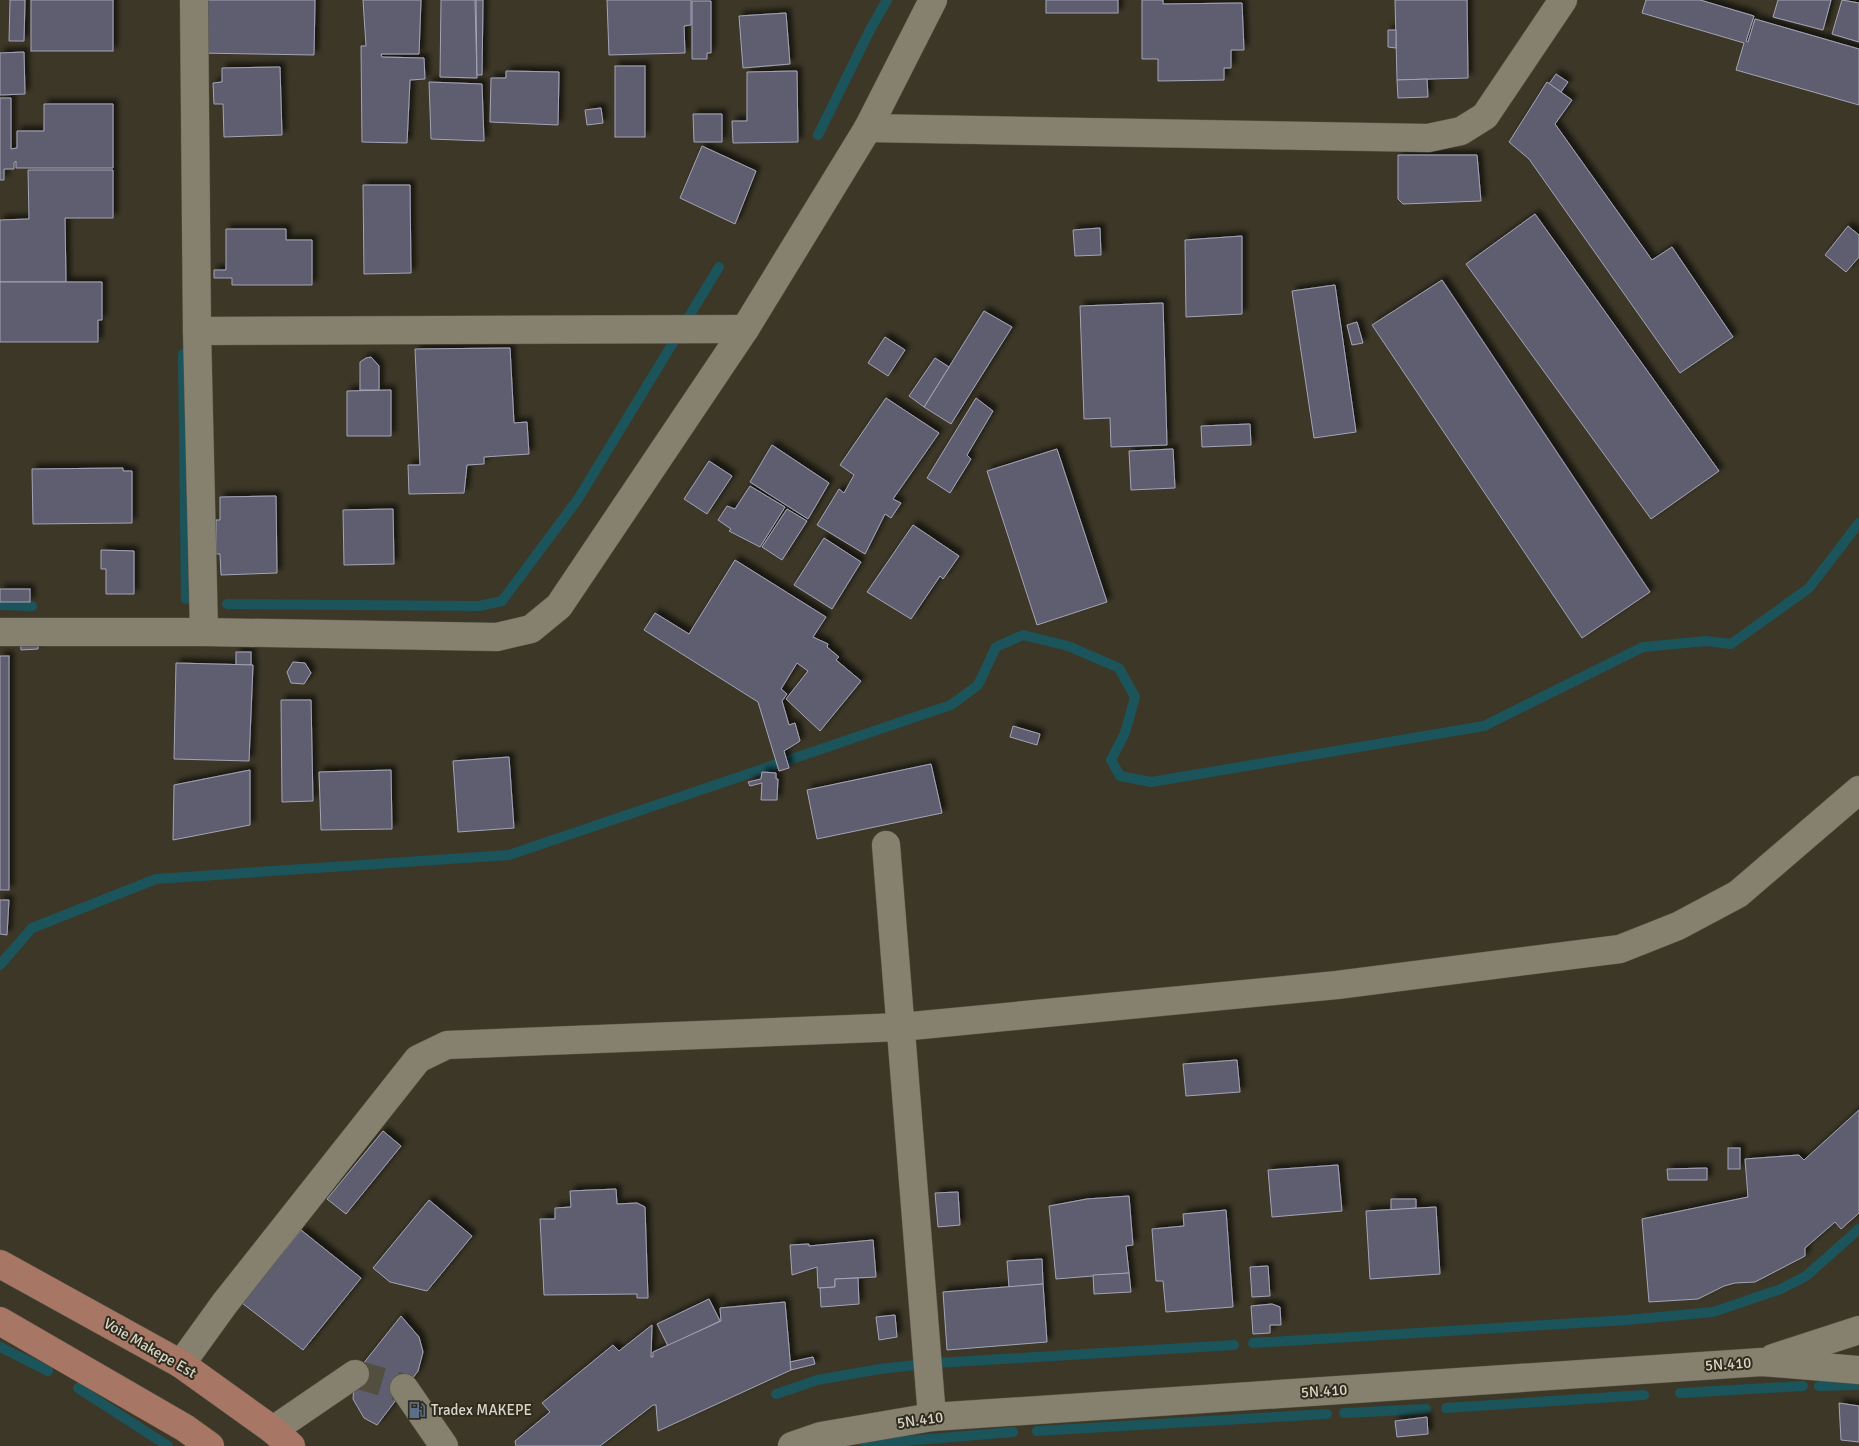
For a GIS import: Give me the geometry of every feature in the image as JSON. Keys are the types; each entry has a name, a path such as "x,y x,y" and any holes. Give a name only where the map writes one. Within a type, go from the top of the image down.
{"main road":[{"name":"Voie Makepe Est","path":"0,1264 182,1364 282,1438"},
{"path":"0,1322 186,1428 210,1446"}],"street":[{"path":"194,0 197,331 204,632"},
{"path":"0,632 204,632 497,637 531,629 559,606 745,330 868,128 933,0"},
{"path":"868,128 1428,138 1461,131 1485,116 1563,0"},
{"path":"197,331 745,330"},
{"path":"182,1364 225,1303 418,1059 447,1045 901,1027 1336,985 1620,949 1678,926 1738,894 1859,790"},
{"path":"886,845 932,1417"},
{"path":"1762,1362 1859,1330"},
{"name":"5N.410","path":"792,1446 821,1436 932,1417 1762,1362 1859,1370"},
{"path":"282,1438 355,1374"},
{"path":"404,1388 444,1446"}],"building":[{"path":"10,0 25,0 24,41 9,41"},
{"path":"31,0 113,0 113,51 31,51"},
{"path":"200,0 315,0 314,55 199,53"},
{"path":"363,0 421,0 419,54 381,54 382,57 424,58 425,79 410,80 407,143 362,142 361,46 366,46"},
{"path":"441,0 475,0 477,78 440,77"},
{"path":"476,0 483,0 482,75 477,75"},
{"path":"607,0 691,0 691,25 684,26 685,53 609,55"},
{"path":"1046,0 1118,0 1118,13 1046,13"},
{"path":"1142,0 1163,0 1163,4 1242,3 1244,50 1231,50 1231,68 1224,68 1224,80 1158,81 1158,59 1142,59"},
{"path":"1395,0 1467,0 1468,78 1397,80"},
{"path":"1646,0 1700,0 1754,16 1746,41 1748,42 1755,19 1859,49 1859,105 1736,70 1744,43 1642,13"},
{"path":"1778,0 1831,0 1823,30 1773,17"},
{"path":"1842,0 1859,3 1859,42 1832,34"},
{"path":"692,1 711,1 711,53 707,53 707,59 692,59"},
{"path":"786,13 790,64 743,68 739,16"},
{"path":"1388,30 1396,30 1396,48 1388,47"},
{"path":"24,52 25,94 0,95 0,53"},
{"path":"615,66 645,66 645,137 615,137"},
{"path":"280,67 282,135 224,137 223,104 214,104 213,83 222,82 222,68"},
{"path":"506,71 559,72 558,125 490,122 491,78 506,78"},
{"path":"797,71 798,142 733,143 732,121 747,121 747,72"},
{"path":"1556,74 1568,82 1561,92 1549,84"},
{"path":"1427,79 1428,97 1398,98 1397,80"},
{"path":"429,82 482,84 484,141 431,139"},
{"path":"1547,82 1572,100 1555,124 1652,260 1672,247 1733,337 1680,373 1529,159 1509,142"},
{"path":"0,98 11,98 11,149 17,148 17,131 44,131 44,104 113,104 113,168 16,168 16,161 14,169 4,169 4,180 0,180"},
{"path":"601,108 603,123 587,125 585,110"},
{"path":"693,114 722,114 722,142 694,142"},
{"path":"702,146 756,171 735,224 680,198"},
{"path":"1398,155 1477,155 1481,201 1403,204 1398,199"},
{"path":"28,170 113,170 113,218 65,218 66,282 0,282 0,220 29,219"},
{"path":"363,185 410,185 411,273 364,274"},
{"path":"1535,214 1719,471 1651,519 1466,264"},
{"path":"1848,226 1859,235 1859,257 1846,272 1825,255"},
{"path":"1100,228 1101,255 1075,256 1073,230"},
{"path":"226,229 286,229 286,240 312,240 312,285 232,285 232,278 214,278 214,270 226,270"},
{"path":"1242,236 1242,314 1186,317 1185,240"},
{"path":"1442,280 1650,592 1582,638 1372,325"},
{"path":"0,282 102,282 102,320 98,320 98,342 0,342"},
{"path":"1335,285 1356,432 1314,438 1292,291"},
{"path":"1163,303 1167,445 1111,447 1110,418 1084,419 1080,306"},
{"path":"984,311 1012,327 951,424 924,407"},
{"path":"1357,322 1363,343 1352,345 1347,325"},
{"path":"885,337 905,350 888,376 868,363"},
{"path":"510,348 514,423 527,422 529,454 484,457 484,464 467,465 464,493 409,494 408,465 420,465 415,349"},
{"path":"371,357 379,366 379,390 360,390 360,362"},
{"path":"935,358 949,367 924,407 909,396"},
{"path":"391,390 391,436 347,436 347,391"},
{"path":"886,398 939,433 893,499 901,503 891,518 885,514 865,554 817,525 839,489 844,493 854,475 840,465"},
{"path":"976,398 993,411 967,455 971,459 950,493 927,478"},
{"path":"1250,424 1251,445 1202,447 1201,426"},
{"path":"772,445 829,483 808,519 750,482"},
{"path":"1057,449 1107,602 1037,625 987,471"},
{"path":"1173,449 1175,488 1131,490 1129,451"},
{"path":"709,461 732,476 707,514 684,499"},
{"path":"123,468 123,471 132,471 132,523 33,524 32,469"},
{"path":"750,486 785,507 760,547 729,531 731,529 718,520 727,506 735,509"},
{"path":"276,496 277,573 221,575 220,554 216,554 216,520 220,520 220,497"},
{"path":"393,509 394,564 344,565 343,510"},
{"path":"787,509 807,521 782,560 762,547"},
{"path":"913,525 959,556 943,579 940,576 911,619 867,592"},
{"path":"824,538 861,562 832,609 794,585"},
{"path":"101,550 134,551 134,594 106,594 106,569 101,569"},
{"path":"735,560 826,617 813,637 828,644 827,647 839,657 836,660 861,681 820,731 786,699 808,671 797,663 781,689 787,694 782,701 789,725 795,723 800,741 784,751 789,768 779,771 758,702 644,630 655,613 689,634"},
{"path":"0,589 30,589 30,602 0,602"},
{"path":"20,635 38,635 38,649 21,650"},
{"path":"236,652 251,652 251,665 236,665"},
{"path":"0,656 9,656 9,890 0,890"},
{"path":"293,662 305,663 311,673 304,684 291,683 287,672"},
{"path":"176,663 253,665 249,761 174,759"},
{"path":"281,700 311,700 313,801 282,802"},
{"path":"1013,726 1040,734 1037,745 1010,737"},
{"path":"509,757 514,828 458,832 453,761"},
{"path":"931,764 942,813 817,839 807,790"},
{"path":"250,770 250,825 173,840 174,785"},
{"path":"391,770 392,829 321,830 319,772"},
{"path":"762,772 776,773 776,779 778,779 777,800 761,800 762,783 750,786 748,782 761,779"},
{"path":"0,900 9,900 7,935 0,934"},
{"path":"1237,1060 1240,1092 1186,1096 1183,1064"},
{"path":"1859,1110 1859,1213 1841,1229 1835,1222 1805,1248 1805,1256 1755,1282 1735,1283 1724,1286 1698,1299 1649,1302 1642,1219 1748,1197 1745,1159 1799,1155 1804,1160"},
{"path":"383,1131 401,1146 346,1214 327,1199"},
{"path":"1728,1148 1740,1148 1740,1169 1728,1169"},
{"path":"1338,1165 1342,1211 1272,1217 1268,1170"},
{"path":"1707,1168 1707,1180 1668,1180 1667,1169"},
{"path":"616,1189 617,1204 637,1203 645,1207 648,1298 637,1298 637,1294 544,1295 540,1219 555,1219 555,1208 571,1207 570,1191"},
{"path":"958,1192 960,1225 938,1227 935,1193"},
{"path":"1129,1196 1133,1245 1126,1246 1129,1273 1056,1279 1049,1206 1087,1199"},
{"path":"1391,1199 1416,1199 1416,1208 1391,1210"},
{"path":"429,1200 472,1236 427,1291 390,1282 373,1268"},
{"path":"1436,1207 1440,1274 1370,1279 1366,1211"},
{"path":"1226,1210 1233,1307 1166,1312 1163,1281 1156,1281 1152,1229 1184,1226 1183,1214"},
{"path":"301,1230 361,1278 303,1350 242,1303"},
{"path":"873,1240 876,1277 835,1279 835,1287 818,1288 817,1267 792,1275 790,1245 809,1244 809,1246"},
{"path":"1042,1259 1043,1284 1009,1287 1007,1261"},
{"path":"1268,1266 1270,1296 1252,1297 1250,1267"},
{"path":"1129,1273 1131,1292 1094,1294 1093,1275"},
{"path":"858,1278 859,1304 821,1307 820,1288 835,1287 835,1279"},
{"path":"1043,1284 1047,1342 947,1350 943,1292"},
{"path":"709,1299 720,1321 668,1346 657,1324"},
{"path":"785,1302 791,1370 658,1431 656,1405 653,1405 600,1446 516,1446 515,1441 550,1412 542,1403 613,1345 619,1351 652,1325 651,1357 653,1357 653,1352 721,1321 720,1308"},
{"path":"1272,1304 1280,1307 1281,1325 1270,1325 1270,1333 1253,1334 1251,1306"},
{"path":"895,1315 897,1337 879,1340 876,1317"},
{"path":"401,1316 419,1337 423,1352 418,1371 377,1425 364,1418 353,1399 355,1374"},
{"path":"813,1357 815,1364 791,1370 790,1362"},
{"path":"1839,1403 1859,1406 1859,1442 1841,1440"},
{"path":"1427,1417 1428,1434 1397,1437 1395,1421"}],"waterway":[{"path":"818,135 871,28 887,0"},
{"path":"227,604 479,606 502,601 578,499 719,267"},
{"path":"183,354 186,599"},
{"path":"0,965 32,928 156,879 509,855 951,705 978,685 996,647 1023,635 1068,646 1119,668 1135,697 1125,733 1111,760 1120,776 1151,782 1484,726 1643,647 1706,641 1731,644 1809,588 1859,523"},
{"path":"0,605 32,606"},
{"path":"1253,1343 1627,1320 1713,1312 1781,1289 1806,1276 1859,1229"},
{"path":"936,1363 1234,1345"},
{"path":"0,1347 48,1371"},
{"path":"776,1394 817,1380 880,1369 924,1364"},
{"path":"1819,1386 1859,1385"},
{"path":"1680,1393 1803,1386"},
{"path":"78,1388 168,1446"},
{"path":"1446,1408 1644,1395"},
{"path":"1344,1413 1426,1409"},
{"path":"1037,1431 1327,1414"},
{"path":"865,1446 1013,1432"}],"tunnel":[{"path":"355,1374 404,1388"}],"place":[{"name":"Tradex MAKEPE","path":"417,1410"}]}
